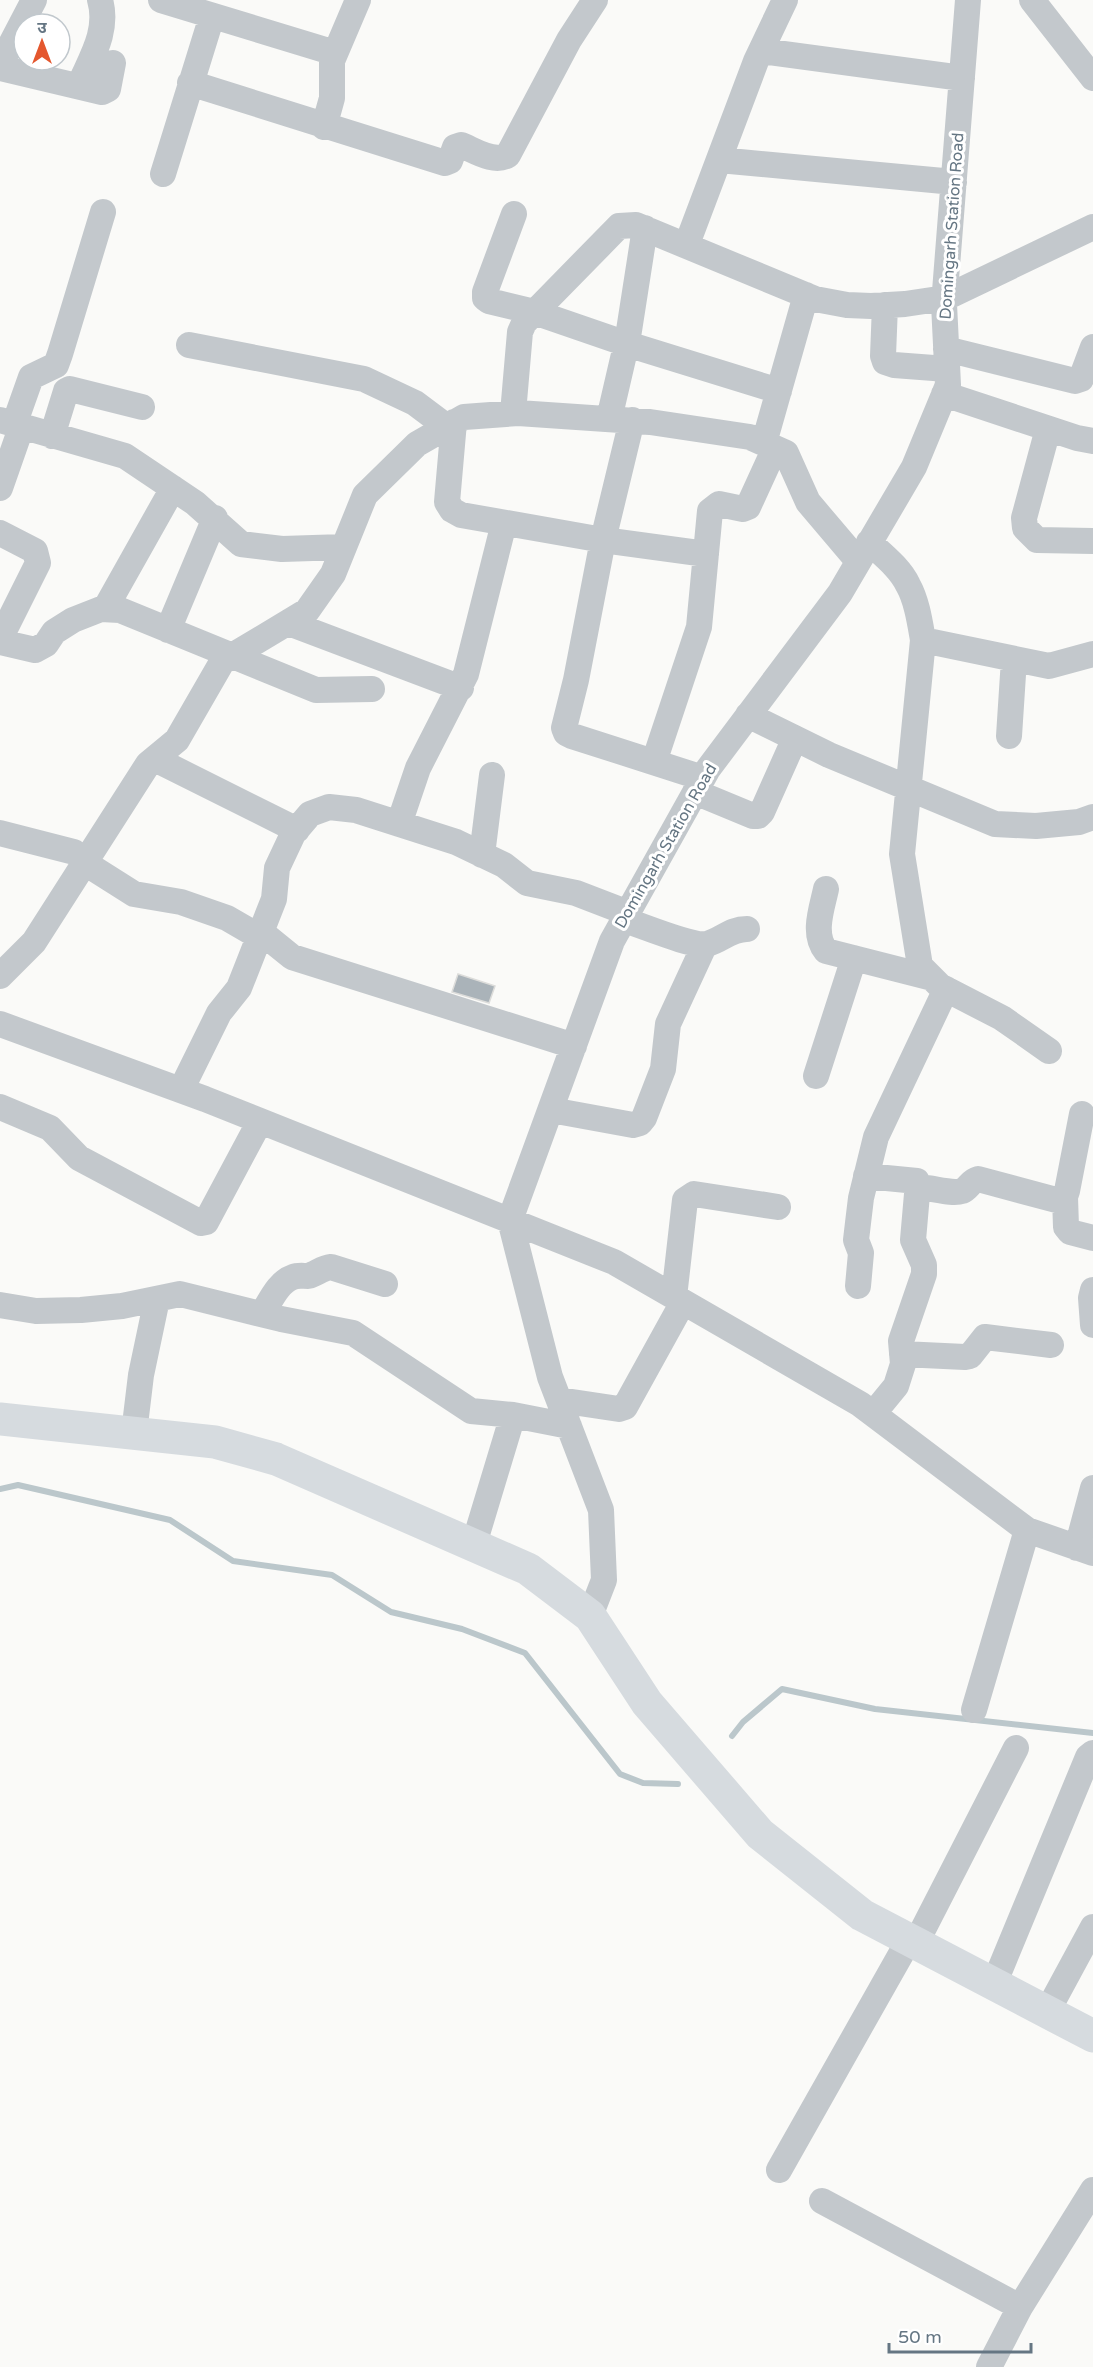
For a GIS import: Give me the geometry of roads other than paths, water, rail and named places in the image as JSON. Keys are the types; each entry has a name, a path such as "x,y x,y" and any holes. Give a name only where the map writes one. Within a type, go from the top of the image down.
{"main road":[{"path":"0,1419 214,1442 276,1459 528,1569 590,1616 647,1703 760,1834 862,1916 1093,2036"}],"street":[{"path":"34,0 0,66 102,92 108,89 113,63"},
{"path":"79,86 100,39 104,15 100,0"},
{"path":"161,0 335,53"},
{"path":"324,127 332,99 331,70 335,53 358,0"},
{"path":"190,83 324,127 445,163 450,161 455,147 461,145 495,158 502,158 508,154 569,40 595,0"},
{"path":"687,244 761,51 785,0"},
{"name":"Domingarh Station Road","path":"510,1220 612,941 699,785 840,592 914,467 946,371 945,298 968,0"},
{"path":"1032,0 1093,78"},
{"path":"163,174 212,16"},
{"path":"761,51 962,78"},
{"path":"719,160 954,182"},
{"path":"0,487 11,424 31,377 56,365 103,212"},
{"path":"514,214 485,292 485,298 489,301 534,312 627,344 779,391"},
{"path":"513,413 520,332 524,323 619,226 636,225 645,228 806,295 847,305 885,305 945,298 1093,227"},
{"path":"645,228 627,344 620,420 603,540 576,680 564,728 566,733 572,736 654,762 753,816 758,816 762,812 795,738"},
{"path":"654,762 699,627 710,511 719,504 743,509 752,503 770,445 779,391 806,295"},
{"path":"885,305 883,356 885,362 894,365 1075,381 1081,379 1085,372 1093,347"},
{"path":"189,345 364,379 415,403 451,425"},
{"path":"946,371 1048,429 1093,441"},
{"path":"52,436 66,391 70,389 142,407"},
{"path":"0,976 34,942 148,764 177,740 222,662 307,611 333,574 365,495 417,444 464,417 513,413 620,420 750,437 770,445 786,453 808,502 864,552 890,562 908,585 919,616 923,640 902,854 921,966 939,983"},
{"path":"11,424 125,456 215,518 226,532 241,544 282,549 344,548"},
{"path":"451,425 447,502 452,510 461,515 603,540 705,554"},
{"path":"1048,429 1024,518 1024,528 1037,540 1093,541"},
{"path":"105,609 173,488"},
{"path":"168,630 215,518"},
{"path":"399,824 418,768 461,688 474,647 504,523"},
{"path":"0,533 35,551 38,557 38,562 0,640 35,650 46,644 54,632 73,620 101,609 120,610 316,690 372,689"},
{"path":"289,623 461,688"},
{"path":"923,640 1049,666 1093,654"},
{"path":"1009,736 1014,659"},
{"path":"748,715 829,755 995,824 1036,826 1079,822 1093,818"},
{"path":"155,759 297,830"},
{"path":"482,855 492,775"},
{"path":"181,1090 219,1013 239,988 274,899 277,868 297,830 310,814 329,807 356,810 456,842 504,865 527,883 576,893 697,944 705,944 738,929 747,929"},
{"path":"0,833 74,852 85,863 134,894 181,902 227,918 259,934 292,957 574,1046"},
{"path":"826,889 819,927 821,945 826,951 939,983 1002,1018 1049,1051"},
{"path":"550,1110 633,1125 640,1123 663,1069 668,1024 705,944"},
{"path":"816,1076 854,958"},
{"path":"858,1286 861,1252 856,1240 866,1176 876,1137 939,983"},
{"path":"0,1024 181,1090 614,1262 860,1404 1027,1530 1085,1550 1093,1488"},
{"path":"0,1107 50,1128 79,1158 201,1223 206,1222 260,1121"},
{"path":"1082,1114 1065,1197 1066,1227 1070,1232 1093,1238"},
{"path":"866,1176 917,1181"},
{"path":"873,1414 896,1386 903,1364 901,1341 924,1274 924,1265 913,1240 917,1194 926,1188 959,1192 965,1190 972,1180 978,1179 1060,1201 1065,1197"},
{"path":"559,1400 625,1407 679,1299 685,1200 688,1196 694,1194 778,1207"},
{"path":"510,1220 550,1377 602,1510 604,1580 590,1616"},
{"path":"262,1314 275,1293 289,1279 295,1276 310,1276 324,1268 331,1267 385,1284"},
{"path":"1093,1290 1091,1298 1093,1326"},
{"path":"0,1305 36,1311 81,1310 122,1306 180,1294 353,1333 471,1411 513,1415 569,1426"},
{"path":"134,1433 143,1367 157,1299"},
{"path":"902,1354 965,1358 970,1356 985,1337 1051,1346"},
{"path":"474,1544 513,1415"},
{"path":"975,1710 1027,1530"},
{"path":"779,2170 913,1942 1016,1748"},
{"path":"994,1984 1089,1757 1093,1753"},
{"path":"1047,2012 1093,1927"},
{"path":"989,2367 1020,2307 1093,2190"},
{"path":"822,2201 1020,2307"}],"waterway":[{"path":"0,1489 18,1485 170,1520 233,1561 332,1575 391,1612 462,1629 525,1653 620,1774 643,1783 678,1784"},
{"path":"732,1736 743,1722 782,1689 875,1709 1093,1733"}]}
